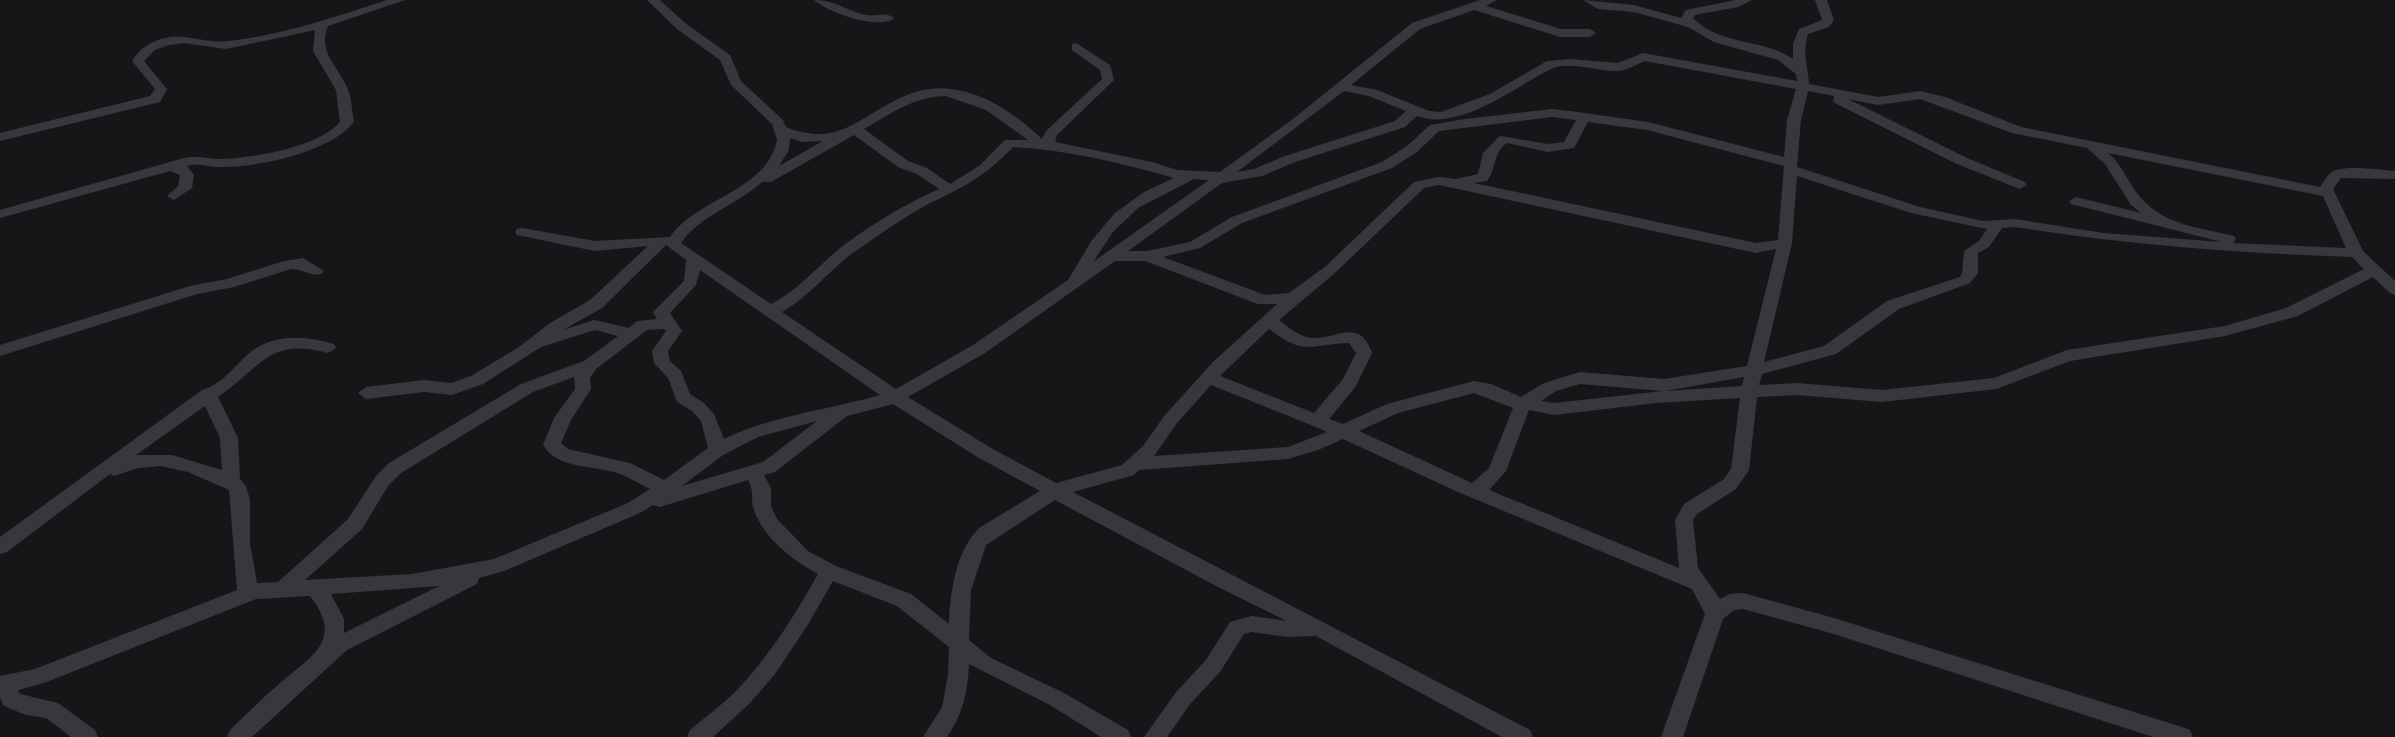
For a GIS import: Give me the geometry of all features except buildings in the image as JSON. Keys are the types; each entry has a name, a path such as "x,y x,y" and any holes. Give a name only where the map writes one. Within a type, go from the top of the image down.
{"street":[{"path":"0,137 155,99 162,93 161,89 138,61 146,51 160,43 184,38 213,45 225,45 283,34 399,0"},
{"path":"653,0 681,26 726,58 738,87 778,123 784,140 778,157 746,189"},
{"path":"820,0 866,19 888,18"},
{"path":"634,508 665,489 717,450 752,433 806,417 842,411 895,397 980,350 1220,178 1342,87 1416,26 1491,0"},
{"path":"1588,0 1602,7 1634,9 1690,24 1705,33 1746,48 1782,56 1807,82 1962,161 2020,185"},
{"path":"1690,24 1687,14 1690,12 1734,5 1746,0"},
{"path":"1672,737 1715,614 1713,605 1696,583 1687,563 1686,514 1730,484 1740,470 1749,392 1785,243 1797,101 1807,82 1798,54 1801,33 1825,24 1828,20 1821,0"},
{"path":"1475,6 1560,33 1590,33"},
{"path":"0,214 194,160 223,163 285,153 328,138 346,126 341,88 324,64 318,42 324,22"},
{"path":"1043,145 1051,134 1108,80 1106,68 1076,47"},
{"path":"1342,87 1372,93 1414,111 1438,116 1495,97 1551,64 1570,63 1620,67 1643,57 1807,82 1883,101 1920,95 1940,100 2006,127 2327,193"},
{"path":"366,393 424,386 460,388 532,346 556,327 597,304 693,219 921,94 945,92 1001,112 1043,145"},
{"path":"769,312 795,298 846,251 924,201 949,190 984,168 1007,144 1043,145 1095,157 1134,162 1189,176 1220,178 1257,173 1290,159 1400,124 1414,111"},
{"path":"1112,256 1147,256 1196,245 1247,216 1380,168 1400,158 1436,128 1552,113 1648,126 1790,166 1916,210 1996,226 2015,223 2103,237 2356,253"},
{"path":"934,737 941,730 961,676 958,641 959,604 979,540 986,533 1057,490 1128,470 1137,464 1171,419 1209,378 1293,298 1331,269 1416,187 1430,177 1471,181 1482,178 1494,146 1505,139 1548,148 1569,144 1584,117"},
{"path":"780,129 802,138 813,139 849,132 903,164 922,171 949,190"},
{"path":"2092,145 2110,161 2136,202 2166,224"},
{"path":"173,167 182,169 187,175 184,188 174,196"},
{"path":"2395,175 2357,172 2337,174 2326,189 2339,212 2356,253 2395,290"},
{"path":"1074,283 1094,244 1108,226 1140,200 1189,176"},
{"path":"1416,187 1429,182 1455,183 1756,248 1785,243"},
{"path":"2076,201 2273,249"},
{"path":"1474,491 1486,483 1497,471 1523,404 1550,387 1573,379 1664,385 1755,370 1830,350 1893,305 1965,280 1970,273 1971,252 1984,244 1996,226"},
{"path":"522,232 595,246 668,240 895,397 985,453 1057,490 1150,543 1319,628 1522,737"},
{"path":"1147,256 1264,300 1293,298"},
{"path":"694,259 691,282 661,312 674,331 660,349 663,363 675,375 683,398 696,405 711,420 717,450"},
{"path":"0,351 195,289 229,284 289,264 303,264 316,272"},
{"path":"1137,464 1288,453 1345,432 1393,408 1474,387 1483,387 1502,398 1523,404 1567,409 1656,397 1797,389 1882,396 1996,383 2067,356 2225,331 2292,312 2375,270"},
{"path":"1269,320 1303,340 1319,343 1347,336 1356,339 1363,348 1364,353 1350,382 1317,421"},
{"path":"283,589 355,524 363,515 372,495 395,468 527,388 590,365 643,325 669,323"},
{"path":"532,346 594,325 632,334"},
{"path":"0,547 208,394 244,372 255,357 301,339 328,348"},
{"path":"590,365 582,378 583,388 578,399 559,425 552,442 554,448 563,454 624,468 665,489"},
{"path":"1209,378 1345,432 1474,491 1696,583"},
{"path":"208,394 229,438 231,482"},
{"path":"238,737 327,654 354,636 497,566 634,508 772,466 842,411"},
{"path":"84,484 128,463 155,458 184,463 231,482 239,492 242,507 240,539 249,582 245,594"},
{"path":"753,472 762,488 762,506 770,524 801,556 829,571 904,600 984,664 1057,699 1120,737"},
{"path":"87,737 51,709 26,706 11,700 3,684 37,676 105,652 245,594 283,589 412,582 497,566"},
{"path":"698,737 743,696 777,654 803,620 829,571"},
{"path":"315,588 335,613 335,632 327,654"},
{"path":"1715,614 1734,601 1773,609 1834,626 2182,737"},
{"path":"1155,737 1184,697 1213,666 1237,628 1252,624 1287,629 1319,628"}]}
